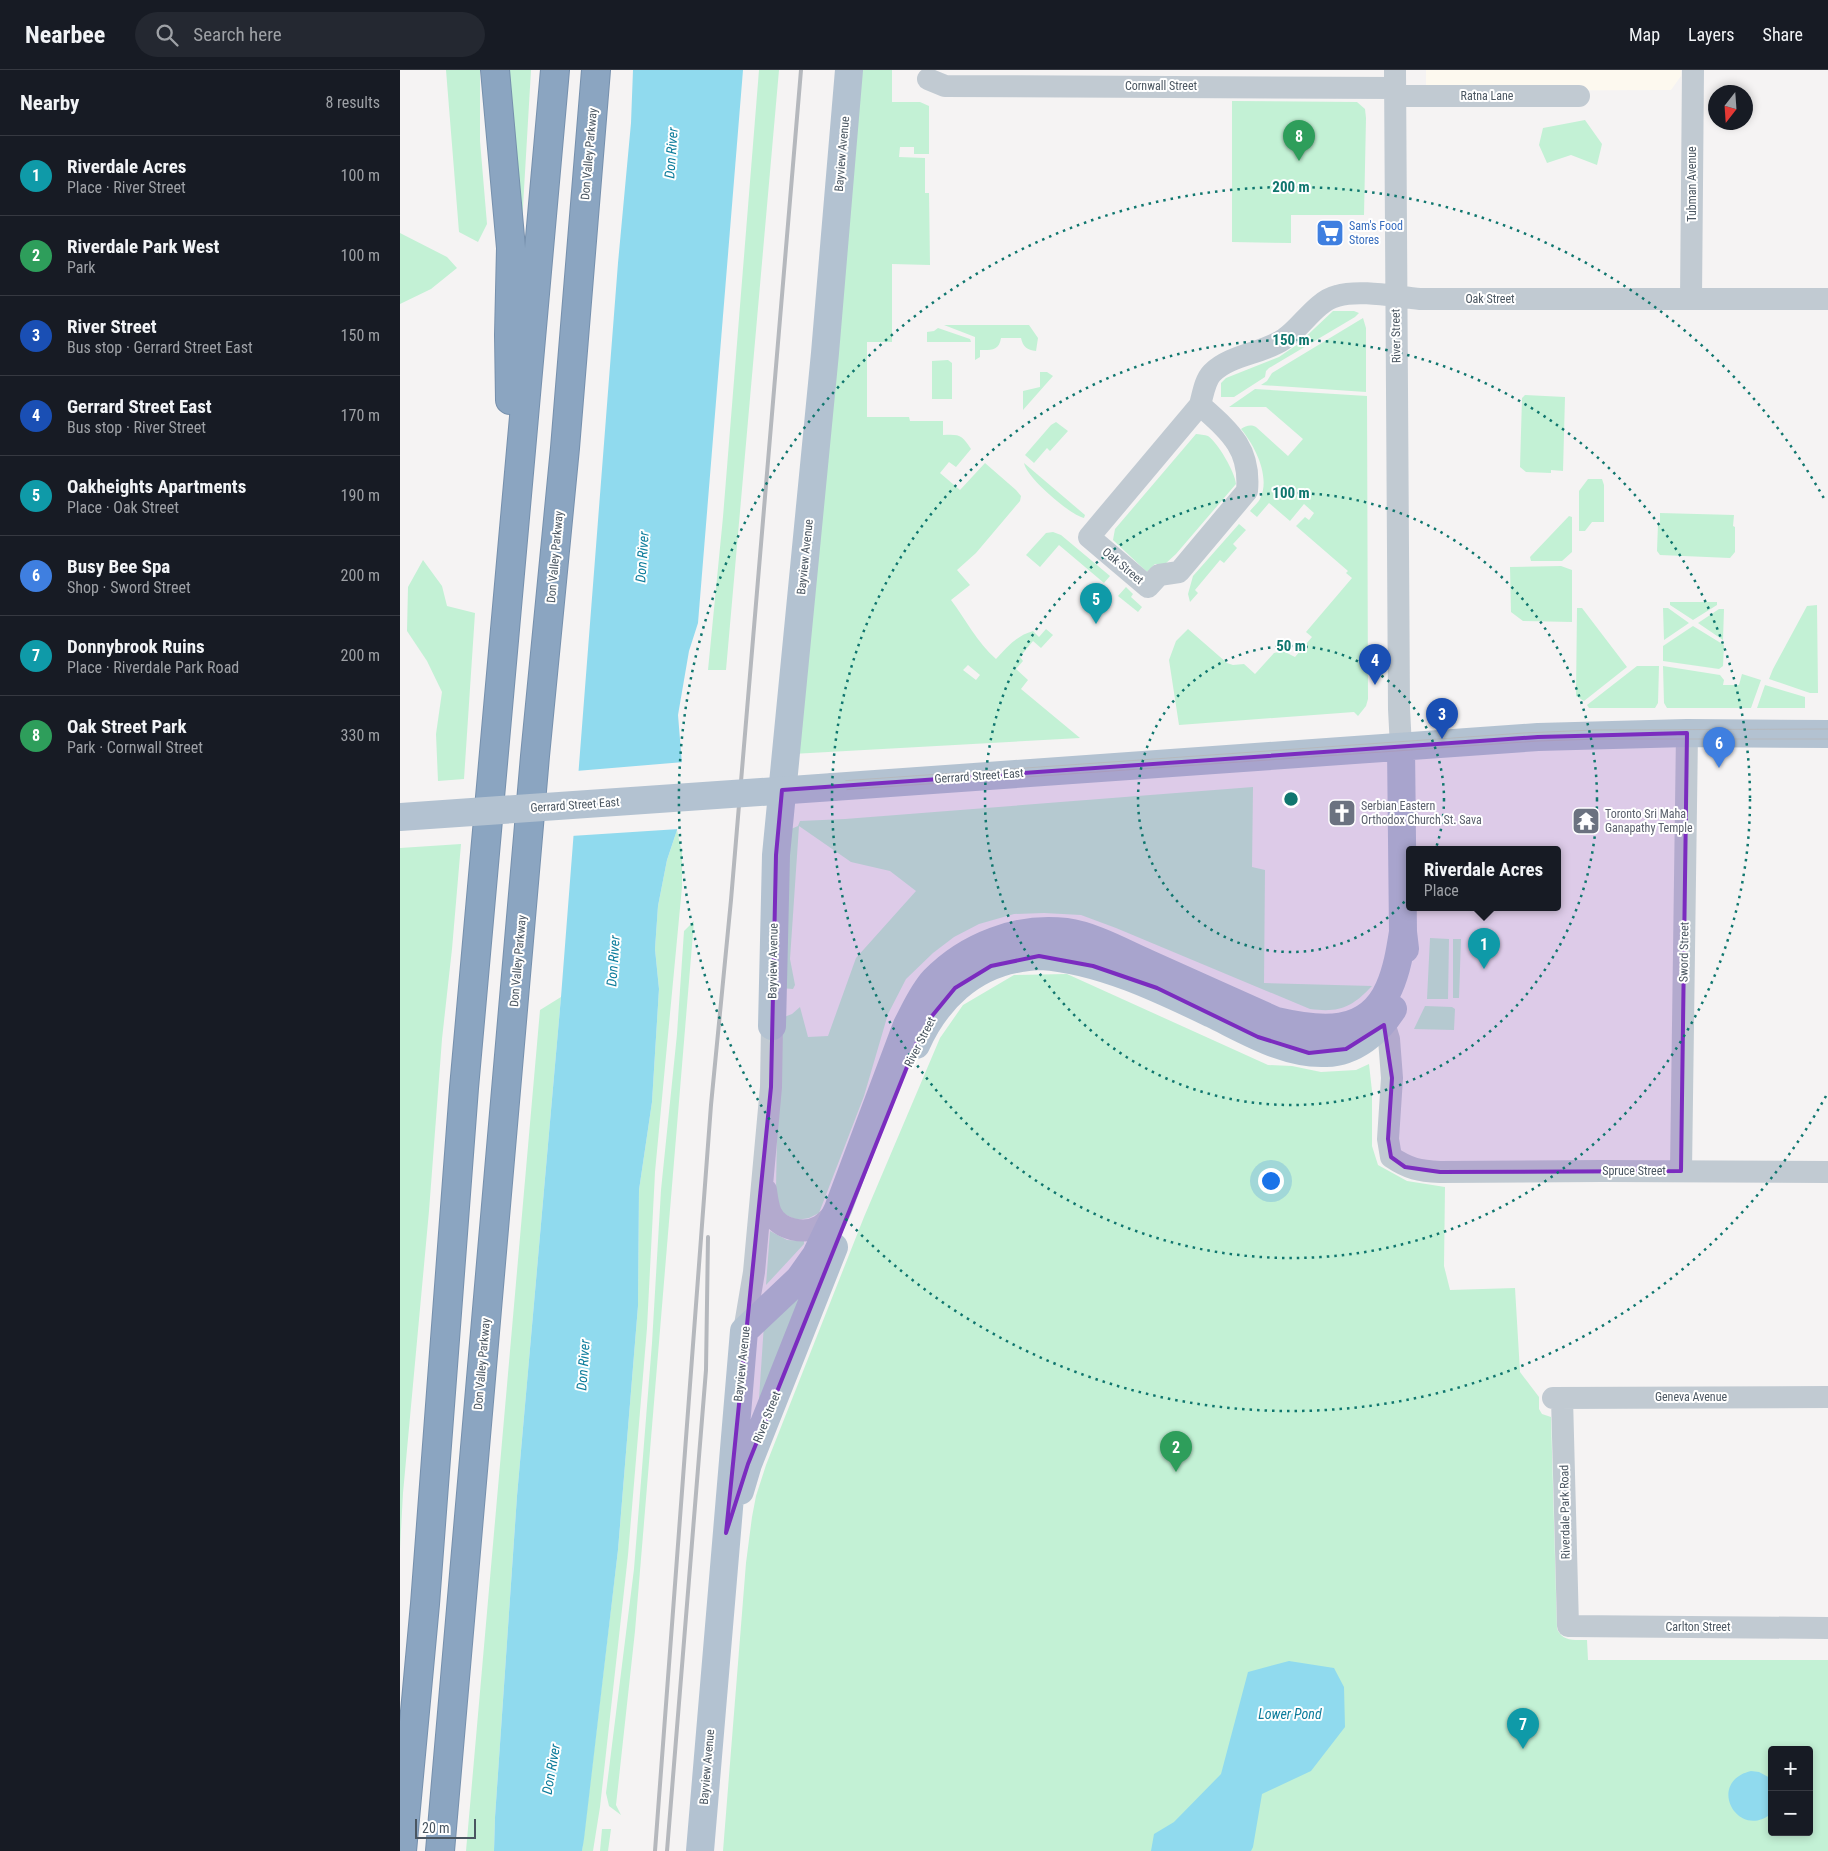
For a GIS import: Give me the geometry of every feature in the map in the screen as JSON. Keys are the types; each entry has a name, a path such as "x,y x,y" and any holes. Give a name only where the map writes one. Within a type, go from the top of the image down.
{"highway":[{"path":"495,70 511,248 509,388 518,476"},
{"path":"402,1851 425,1604 464,1088 554,70"},
{"name":"Don Valley Parkway","path":"440,1851 535,756 566,438 596,70"}],"main road":[{"name":"Bayview Avenue","path":"772,1026 776,855 825,353 849,70"},
{"name":"Gerrard Street East","path":"400,817 1547,736 1687,733 1828,734"},
{"name":"River Street","path":"726,1533 748,1464 874,1142 917,1042 932,1016 955,988 991,966 1012,960 1039,956 1064,959 1093,966 1157,988 1258,1036 1309,1053 1328,1053 1346,1049 1364,1040 1384,1023 1398,1000 1407,965 1403,932 1401,747"},
{"name":"River Street","path":"744,1331 798,1279 816,1254 838,1209 907,1025 921,997 935,980 954,963 994,941 1038,932 1066,932 1102,943 1276,1021 1305,1027 1336,1028 1351,1025 1373,1011 1381,1002 1389,989 1396,969 1403,932"},
{"name":"Bayview Avenue","path":"700,1851 744,1331"}],"street":[{"name":"Tubman Avenue","path":"1691,299 1694,70"},
{"name":"Cornwall Street","path":"928,79 945,86 1395,85"},
{"name":"Ratna Lane","path":"1395,85 1579,96"},
{"name":"River Street","path":"1395,85 1399,709 1401,747"},
{"name":"Oak Street","path":"1200,404 1219,421 1241,448 1249,473 1247,490 1179,572 1159,575 1148,587 1089,537 1200,404 1210,375 1216,369 1249,354 1268,348 1286,338 1330,298 1344,294 1420,299 1828,298"},
{"name":"Sword Street","path":"1681,1171 1687,733"},
{"name":"Spruce Street","path":"1384,1023 1389,1040 1392,1078 1388,1139 1391,1157 1405,1167 1422,1171 1440,1172 1828,1172"},
{"name":"Bayview Avenue","path":"744,1331 754,1272 771,1087 772,1026"},
{"name":"River Street","path":"763,1169 769,1206 772,1215 779,1223 792,1229 808,1230 819,1226 838,1209"},
{"name":"Geneva Avenue","path":"1558,1398 1828,1397"},
{"name":"Riverdale Park Road","path":"1558,1398 1568,1626"},
{"name":"Carlton Street","path":"1568,1626 1828,1628"}],"highlighted area":[{"path":"1687,733 1681,1171 1440,1172 1405,1167 1391,1157 1388,1139 1392,1078 1384,1025 1346,1049 1309,1053 1258,1037 1157,988 1093,966 1039,956 991,966 955,988 932,1016 917,1042 748,1464 726,1533 771,1087 776,855 782,790 1538,737"}],"shaded area":[{"path":"1426,70 1681,70 1681,76 1671,90 1426,91"}],"green space":[{"path":"446,70 480,70 480,141 487,224 478,242 459,232"},
{"path":"505,70 531,70 520,258"},
{"path":"759,70 779,70 726,670 708,670 723,517"},
{"path":"855,70 892,70 892,102 920,102 929,106 929,154 914,154 914,147 900,147 899,157 925,158 925,193 929,193 930,265 892,264 892,342 867,342 867,417 909,417 910,421 943,421 943,435 960,436 971,449 956,467 949,462 940,473 960,490 985,463 1021,496 1020,501 976,553 957,570 970,585 951,600 977,638 996,659 1012,642 1027,633 1033,631 1039,637 1046,629 1053,635 1041,648 1033,641 1020,657 1023,661 1016,669 1028,680 1021,689 1080,738 792,754","holes":["968,665 980,675 976,680 963,670"]},
{"path":"1232,101 1357,102 1365,109 1366,118 1364,215 1291,215 1291,243 1232,242"},
{"path":"1585,120 1602,144 1597,165 1571,155 1547,163 1539,145 1543,128"},
{"path":"400,233 447,257 457,268 431,289 400,304"},
{"path":"1333,311 1354,311 1359,313 1269,368 1266,371 1265,377 1234,397 1221,397 1221,383 1226,378 1279,357 1298,344"},
{"path":"1363,318 1366,328 1366,392 1261,385 1267,381 1272,373"},
{"path":"944,325 1029,325 1038,338 1036,351 1026,348 1021,338 1001,338 996,348 980,350 980,357 975,360 975,337"},
{"path":"938,328 970,339 971,342 927,342 927,332"},
{"path":"948,360 952,363 952,399 932,399 932,361"},
{"path":"1040,372 1047,372 1053,376 1023,410 1023,391 1040,387"},
{"path":"1255,389 1367,396 1368,699 1366,706 1358,716 1354,712 1179,725 1169,660 1176,641 1188,629 1227,663 1233,665 1244,664 1255,674 1274,653 1283,651 1295,657 1312,637 1306,632 1352,578 1346,573 1348,571 1296,526 1305,517 1309,520 1314,513 1304,504 1290,521 1269,503 1257,517 1250,511 1260,499 1264,481 1260,462 1241,429 1248,426 1256,427 1288,456 1303,439 1266,407 1229,407"},
{"path":"1525,395 1565,397 1563,471 1551,470 1551,473 1526,472 1520,467 1522,398"},
{"path":"1056,422 1068,431 1050,451 1047,448 1034,463 1025,455 1051,425"},
{"path":"1196,434 1208,436 1221,451 1236,484 1176,554 1165,564 1155,564 1147,572 1113,540 1115,529"},
{"path":"1024,463 1085,515 1084,518 1059,503 1040,486"},
{"path":"1588,479 1602,479 1604,485 1604,522 1592,522 1585,531 1579,531 1579,491"},
{"path":"1660,513 1734,515 1735,552 1730,558 1660,555 1657,551"},
{"path":"1569,516 1572,517 1572,552 1562,561 1531,561 1530,557"},
{"path":"1239,524 1246,530 1233,544 1237,548 1224,563 1220,560 1195,590 1198,593 1190,602 1188,594 1193,576"},
{"path":"1053,532 1061,535 1110,576 1104,583 1059,545 1040,567 1026,555 1046,533"},
{"path":"423,560 442,586 447,606 475,613 464,779 438,781 436,734 442,692 427,661 407,631 408,587"},
{"path":"1561,566 1572,570 1572,622 1523,621 1511,612 1510,567"},
{"path":"1126,587 1133,594 1131,597 1142,607 1138,612 1118,596"},
{"path":"1670,602 1717,602 1717,605 1693,620 1670,605"},
{"path":"1817,605 1818,693 1810,693 1769,679 1807,606"},
{"path":"1577,608 1582,608 1627,667 1584,701 1576,696"},
{"path":"1663,608 1668,608 1689,623 1664,640"},
{"path":"1719,609 1724,609 1723,640 1698,623"},
{"path":"1693,626 1724,645 1723,666 1719,669 1663,661 1663,646"},
{"path":"1637,666 1659,666 1658,703 1655,708 1589,708 1587,705"},
{"path":"1663,666 1720,675 1724,680 1723,685 1739,685 1742,674 1761,680 1751,708 1667,708 1664,703"},
{"path":"1765,685 1805,697 1805,708 1757,708"},
{"path":"1253,787 1252,867 1265,870 1264,983 1372,986 1365,993 1352,1004 1345,1007 1330,1010 1310,1009 1081,915 1014,914 979,924 954,937 933,953 906,979 888,1014 864,1096 819,1213 809,1218 797,1220 782,1213 778,1206 776,1190 779,1019 792,1014 800,1007 808,1037 828,1036 856,958 916,891 890,871 851,862 799,826 790,959 795,985 793,989 780,988 782,833 798,826 800,821"},
{"path":"677,830 682,853 682,887 655,1172 647,1328 628,1555 600,1807 593,1851 582,1851 618,1550 638,1306 639,1190 652,1102 659,989 655,949 658,906 667,860"},
{"path":"461,844 442,1039 429,1211 403,1493 400,1549 400,848"},
{"path":"694,921 635,1631 616,1805 621,1815 609,1806 606,1793 634,1569 652,1343 661,1190 677,1034 684,931"},
{"path":"1430,938 1449,939 1448,999 1427,999"},
{"path":"1453,939 1461,939 1459,998 1453,998"},
{"path":"1067,974 1268,1065 1292,1066 1321,1072 1356,1070 1369,1064 1372,1091 1372,1146 1378,1165 1407,1181 1445,1187 1444,1266 1450,1290 1515,1288 1520,1372 1539,1397 1539,1409 1542,1414 1551,1417 1557,1629 1566,1638 1587,1640 1588,1660 1828,1660 1828,1851 723,1851 746,1563 756,1496 766,1465 864,1217 940,1038 963,1005 1014,975"},
{"path":"561,997 517,1496 494,1851 466,1851 540,1010"},
{"path":"1425,1006 1452,1007 1455,1009 1454,1030 1414,1029"},
{"path":"770,1231 787,1240 804,1241 804,1244 766,1285"},
{"path":"807,1280 758,1414 764,1324"},
{"path":"602,1829 611,1829 608,1851 600,1851"}],"water":[{"name":"Don River","path":"633,70 743,70 698,623 689,651 678,715 682,764 677,830 667,860 658,906 655,949 659,989 652,1102 639,1190 638,1306 618,1550 584,1839 582,1851 494,1851 517,1496 561,997 618,263 631,123"},
{"name":"Lower Pond","path":"1289,1661 1334,1668 1344,1687 1345,1727 1311,1771 1262,1794 1251,1851 1151,1851 1154,1834 1174,1822 1221,1774 1248,1672"},
{"path":"1751,1771 1759,1772 1768,1777 1768,1815 1759,1820 1748,1820 1738,1815 1728,1797 1730,1786 1737,1777"}],"pier":[{"path":"684,762 679,829 571,836 576,771"}],"tram line":[{"path":"400,812 1524,733 1594,730 1828,729"},
{"path":"400,821 1538,741 1598,739 1828,739"}],"railway":[{"path":"655,1851 711,1105 731,900 801,70"},
{"path":"667,1851 706,1370 708,1237"}],"place":[{"name":"Oak Street Park","path":"1299,161"},
{"name":"Sam's Food Stores","path":"1330,233"},
{"name":"Oakheights Apartments","path":"1096,624"},
{"name":"Gerrard Street East","path":"1375,685"},
{"name":"River Street","path":"1442,739"},
{"name":"Busy Bee Spa","path":"1719,768"},
{"name":"Serbian Eastern Orthodox Church St. Sava","path":"1342,813"},
{"name":"Toronto Sri Maha Ganapathy Temple","path":"1586,821"},
{"name":"Riverdale Acres","path":"1484,969"},
{"name":"Riverdale Park West","path":"1176,1472"},
{"name":"Donnybrook Ruins","path":"1523,1749"}]}
